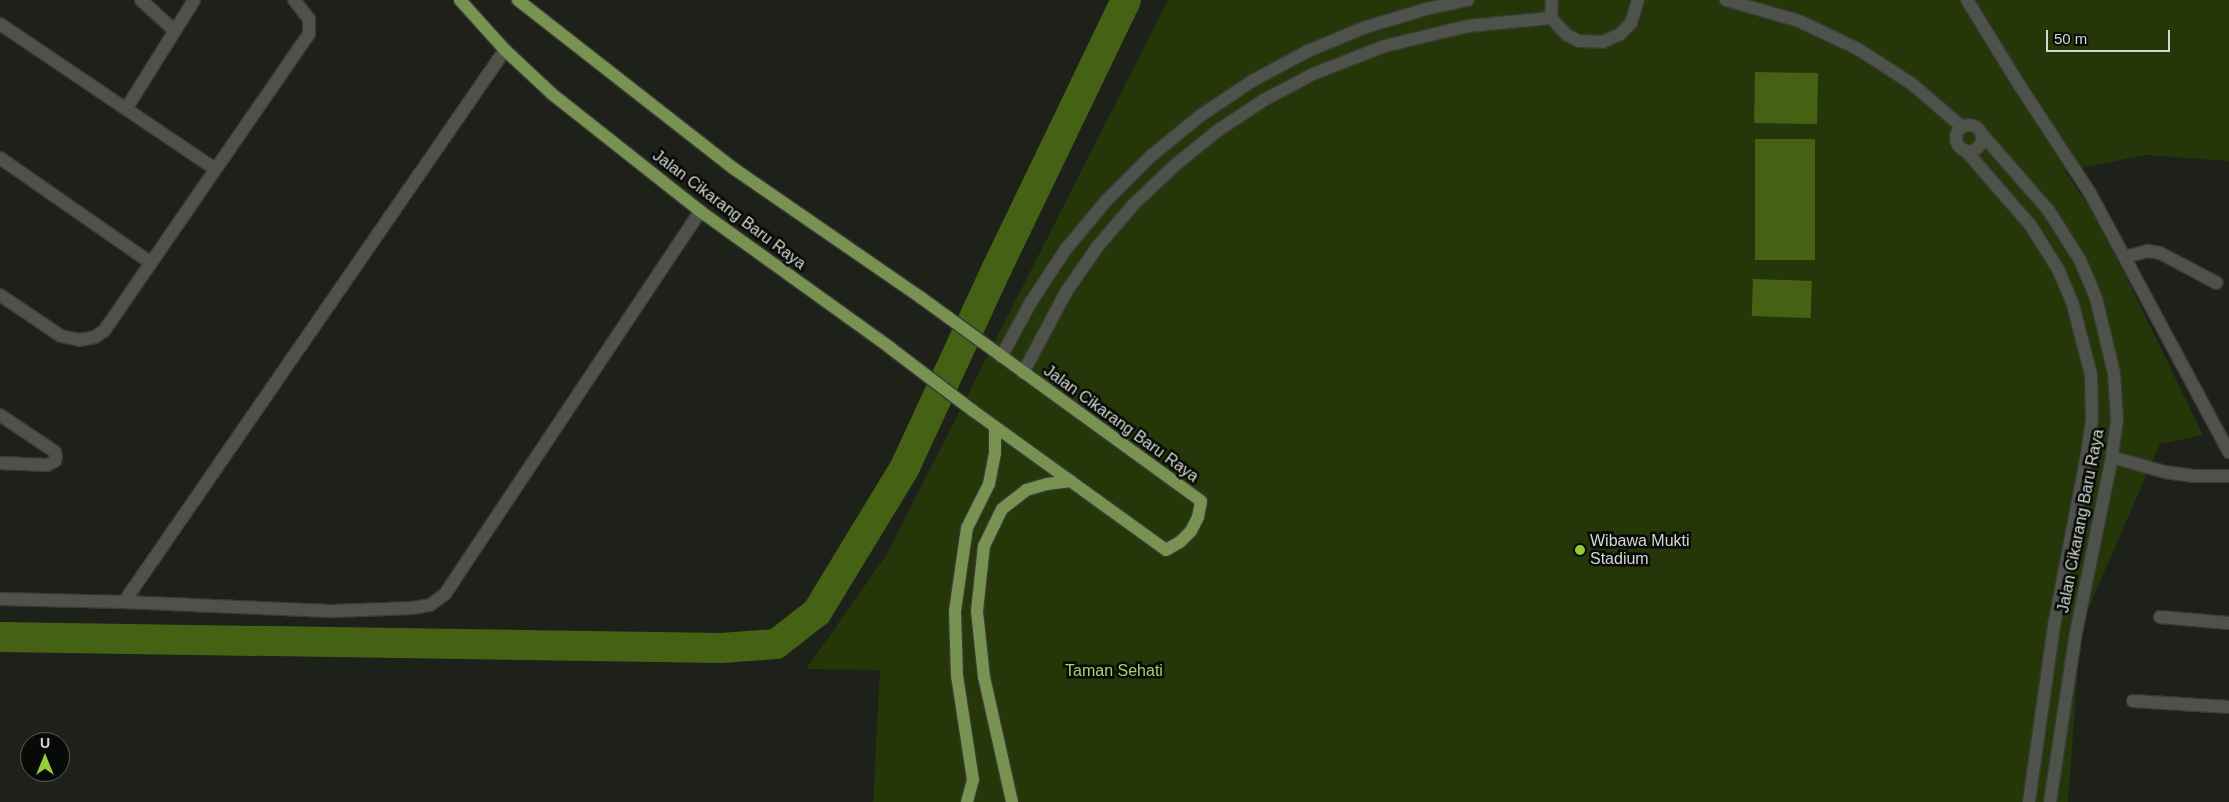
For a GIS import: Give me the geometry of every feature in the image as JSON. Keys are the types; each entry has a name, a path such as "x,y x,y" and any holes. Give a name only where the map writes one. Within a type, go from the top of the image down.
{"main road":[{"name":"Jalan Cikarang Baru Raya","path":"460,0 505,50 552,94 700,211 889,347 995,427 1166,550 1180,542 1191,531 1198,517 1201,502 920,297 734,168 518,0"},
{"path":"968,802 973,780 957,676 955,611 967,528 989,484 995,453 995,427"},
{"path":"1012,802 984,677 977,611 984,546 1002,509 1026,490 1047,484 1071,481"}],"street":[{"path":"141,0 175,31"},
{"path":"126,109 194,0"},
{"path":"0,295 60,336 80,340 95,337 104,331 308,34 309,19 294,0"},
{"path":"1001,357 1046,279 1066,250 1106,201 1151,156 1200,116 1252,81 1308,52 1366,27 1426,8 1468,0"},
{"path":"1552,0 1551,18 1567,35 1579,41 1603,42 1618,35 1631,23 1638,0"},
{"path":"1726,0 1798,21 1858,49 1912,84 1962,127"},
{"path":"1967,0 2018,83 2090,193 2229,452"},
{"name":"Jalan Cikarang Baru Raya","path":"1023,373 1066,292 1098,246 1134,204 1174,166 1217,131 1264,100 1313,74 1385,46 1468,26 1551,18"},
{"path":"0,24 215,170"},
{"path":"124,602 505,50"},
{"path":"1971,125 1981,133 1980,147 1967,152 1956,143 1956,134 1962,127 1971,125"},
{"name":"Jalan Cikarang Baru Raya","path":"1981,133 2049,211 2080,260 2096,298 2114,373 2117,420 2112,457 2076,632 2050,802"},
{"name":"Jalan Cikarang Baru Raya","path":"1967,152 2031,226 2058,269 2073,305 2091,375 2092,419 2088,450 2054,626 2029,802"},
{"path":"0,158 151,263"},
{"path":"0,599 334,611 412,608 430,605 445,594 700,211"},
{"path":"2125,258 2148,251 2160,252 2217,283"},
{"path":"0,415 55,452 56,457 55,461 46,465 0,463"},
{"path":"2112,457 2165,472 2192,476 2229,476"},
{"path":"2059,605 2080,610"},
{"path":"2160,617 2229,623"},
{"path":"2054,626 2076,632"},
{"path":"2133,701 2229,707"}],"green space":[{"name":"Taman Sehati","path":"1168,0 2229,0 2229,161 2146,155 2065,171 2099,221 2203,435 2160,444 2081,625 2068,802 873,802 880,670 806,669 887,554"}],"shaded area":[{"path":"1755,72 1818,73 1817,124 1754,123"},
{"path":"1755,139 1815,139 1815,260 1755,260"},
{"path":"1753,279 1812,281 1811,318 1752,316"}],"waterway":[{"path":"0,637 721,648 776,644 817,612 905,467 997,268 1126,0"}],"place":[{"name":"Wibawa Mukti Stadium","path":"1580,550"}]}
